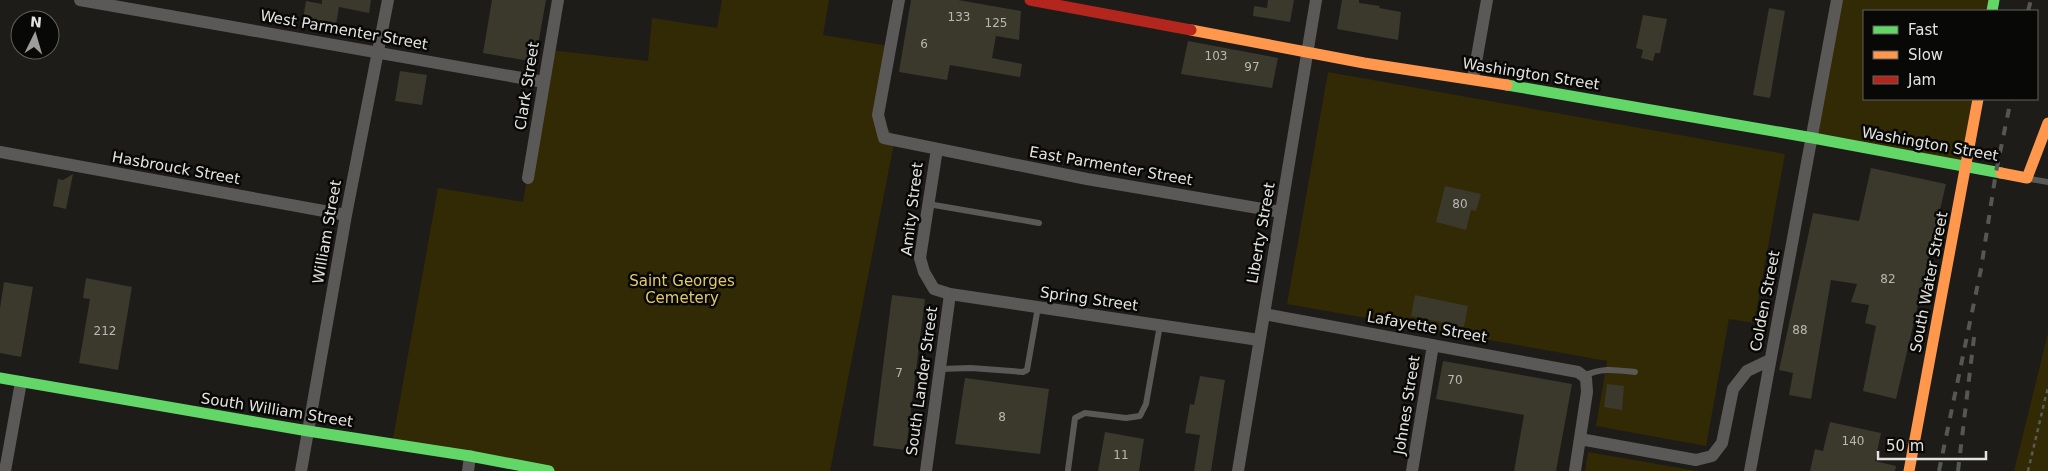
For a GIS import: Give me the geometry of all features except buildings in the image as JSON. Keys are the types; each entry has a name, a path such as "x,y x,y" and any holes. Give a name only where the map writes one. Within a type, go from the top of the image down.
{"street":[{"name":"West Parmenter Street","path":"80,0 544,82"},
{"name":"William Street","path":"301,471 346,215 388,0"},
{"name":"Clark Street","path":"528,178 558,0"},
{"name":"East Parmenter Street","path":"898,0 878,115 884,138 1087,179 1281,212"},
{"name":"Washington Street","path":"1030,0 1364,63 1473,79 1813,138 2027,178"},
{"name":"Liberty Street","path":"1238,471 1316,0"},
{"path":"1473,79 1487,0"},
{"name":"Colden Street","path":"1750,471 1837,0"},
{"name":"South Water Street","path":"1909,471 1978,100"},
{"path":"2027,178 2048,123"},
{"name":"Amity Street","path":"924,272 920,258 936,149"},
{"name":"Hasbrouck Street","path":"0,152 346,215"},
{"name":"Spring Street","path":"924,272 934,289 950,294 1260,340"},
{"name":"South Lander Street","path":"926,471 950,294"},
{"name":"Lafayette Street","path":"1264,314 1578,372 1584,376"},
{"name":"Johnes Street","path":"1412,471 1433,345"},
{"path":"1580,439 1696,460 1712,456 1722,443 1734,389 1747,371 1770,360"},
{"path":"1575,471 1587,392 1586,378 1584,376"},
{"name":"South William Street","path":"0,378 308,431 470,456 549,471"},
{"path":"5,471 21,382"},
{"path":"468,471 470,456"}],"lane":[{"path":"2027,178 2048,182"},
{"path":"928,204 1039,223"},
{"path":"940,369 971,368 1023,372 1027,370 1038,308"},
{"path":"1068,470 1075,418 1085,413 1126,418 1140,416 1146,404 1160,326"},
{"path":"1584,376 1594,370 1608,369 1635,372"}],"path":[{"path":"2028,471 2048,387"}],"green space":[{"name":"Saint Georges Cemetery","path":"722,0 829,0 823,35 889,46 878,115 895,138 830,471 541,471 392,444 438,188 523,202 549,50 648,61 652,18 717,28"},
{"path":"1837,0 1994,0 1992,10 1863,10 1863,100 1977,100 1965,167 1813,138"},
{"path":"1328,72 1785,154 1754,323 1729,319 1706,446 1596,426 1607,361 1287,304"},
{"path":"2048,333 2048,471 2014,471"},
{"path":"1588,452 1697,471 1585,471"}],"railway":[{"path":"2028,10 2031,0"},
{"path":"1939,471 1981,269 1996,172 2011,100"},
{"path":"1958,471 1975,329"}],"traffic: fast":[{"path":"1992,10 1994,0"},
{"path":"1507,85 2001,173"},
{"path":"0,378 308,431 470,456 549,471"}],"traffic: slow":[{"path":"1191,30 1364,63 1507,85"},
{"path":"1909,471 1978,100"},
{"path":"2001,173 2027,178 2048,123"}],"traffic: jam":[{"path":"1030,0 1191,30"}]}
